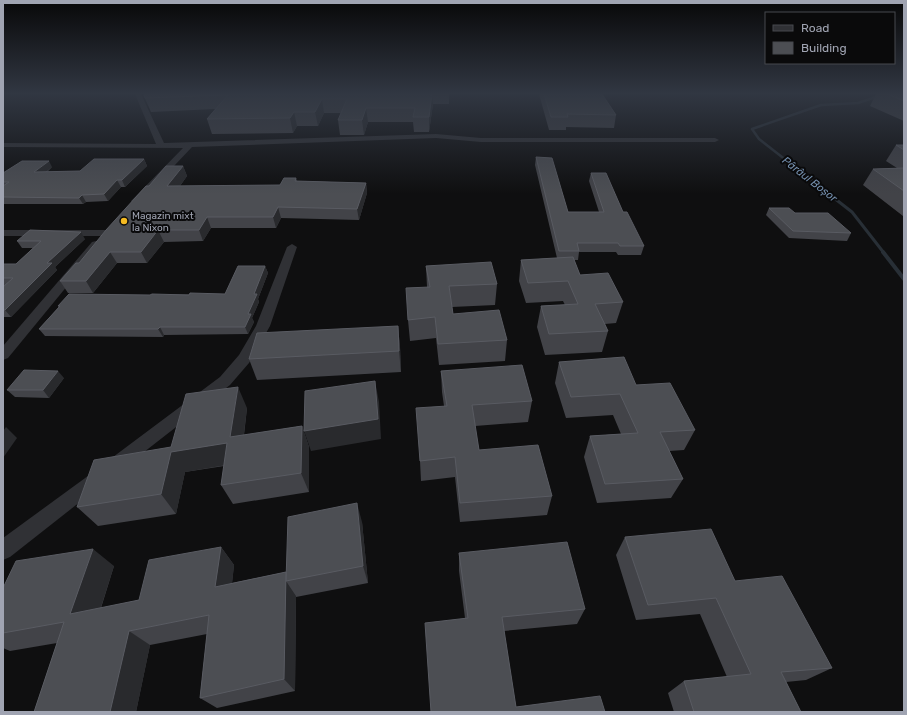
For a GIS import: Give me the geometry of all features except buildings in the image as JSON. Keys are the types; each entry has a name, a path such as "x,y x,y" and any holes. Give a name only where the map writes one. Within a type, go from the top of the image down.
{"street":[{"path":"152,127 160,146"},
{"path":"3,146 160,146 436,136 481,140 715,140"},
{"path":"130,207 190,144"},
{"path":"3,355 116,222"},
{"path":"3,233 106,233"},
{"path":"3,550 189,410 225,381 244,359 258,336 292,247"}],"waterway":[{"name":"Pârâul Boșor","path":"757,127 752,129 759,139 791,164"},
{"name":"Pârâul Boșor","path":"789,163 852,212 884,253"},
{"name":"Pârâul Boșor","path":"883,252 904,279"}],"place":[{"name":"Magazin mixt la Nixon","path":"124,221"}]}
